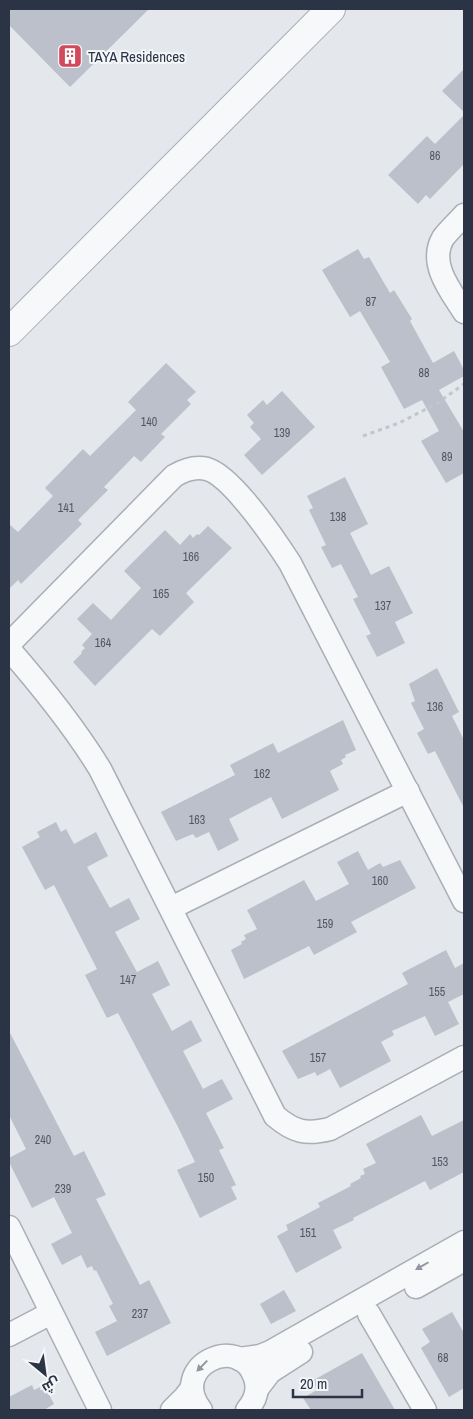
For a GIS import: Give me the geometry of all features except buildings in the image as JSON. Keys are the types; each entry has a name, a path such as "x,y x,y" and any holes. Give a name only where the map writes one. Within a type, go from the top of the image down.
{"street":[{"path":"9,332 331,9"},
{"path":"464,215 443,238 438,256 440,271 464,312"},
{"path":"9,644 174,476 190,469 206,469 221,477 246,503 290,562 464,901"},
{"path":"9,649 50,696 100,769 275,1116 286,1126 300,1132 330,1129 464,1057"},
{"path":"171,908 408,791"},
{"path":"9,1227 100,1410"},
{"path":"239,1359 260,1356 270,1352 464,1242"},
{"path":"252,1404 270,1372 279,1364 464,1260"},
{"path":"9,1335 51,1313"},
{"path":"369,1314 425,1410"},
{"path":"201,1410 193,1396 194,1377 199,1368 208,1360 218,1356 239,1359 247,1364 256,1380 252,1404"},
{"path":"172,1410 192,1388"}],"path":[{"path":"363,436 399,423 421,412 464,384"}],"place":[{"name":"TAYA Residences","path":"70,56"}]}
